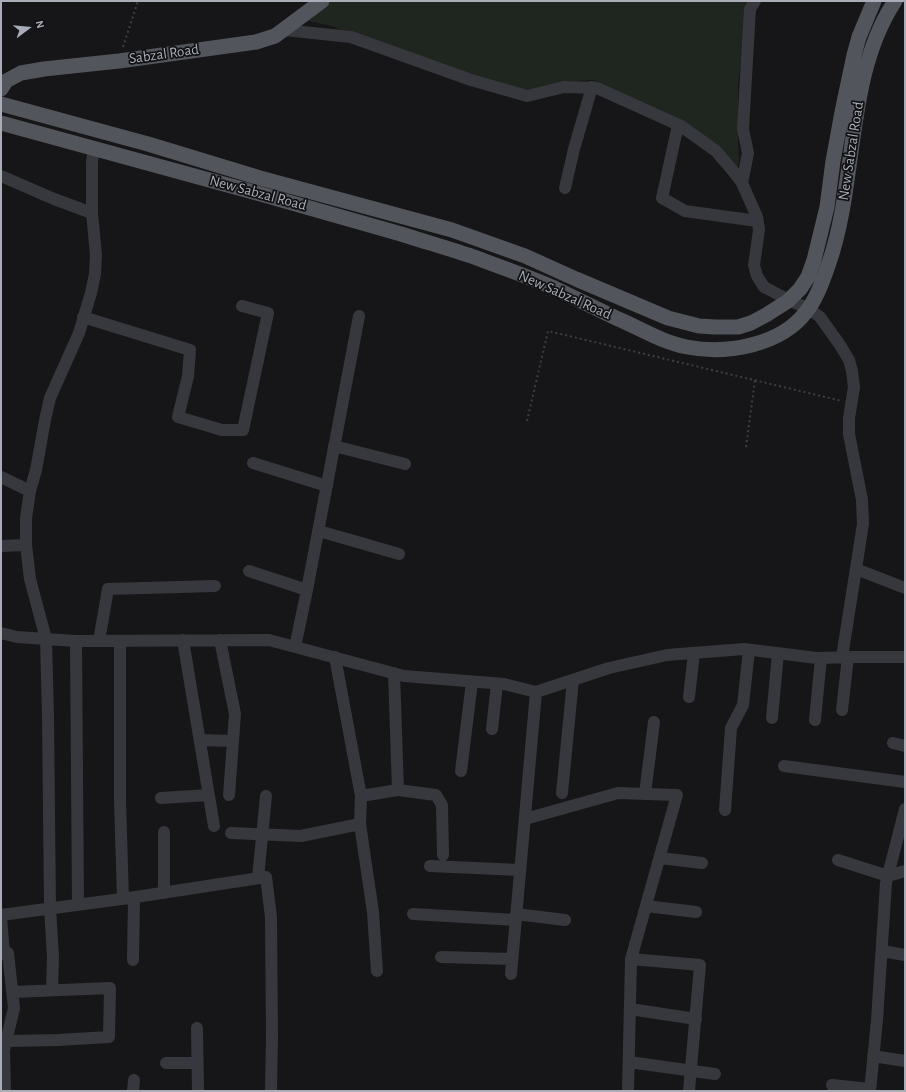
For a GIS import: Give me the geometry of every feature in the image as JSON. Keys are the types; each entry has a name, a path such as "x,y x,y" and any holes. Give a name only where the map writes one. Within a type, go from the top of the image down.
{"main road":[{"name":"Sabzal Road","path":"1,89 6,81 21,73 256,42 275,36 322,1"},
{"name":"New Sabzal Road","path":"1,104 148,144 260,178 452,230 525,256 668,318 715,327 738,327 766,316 789,300 800,289 808,277 814,260 827,207 833,161 853,61 859,37 874,1"},
{"name":"New Sabzal Road","path":"1,123 333,214 449,249 552,288 628,323 647,334 685,347 727,349 759,344 772,339 783,332 803,316 809,309 821,287 835,245 843,207 861,86 880,28 888,11 895,1"}],"street":[{"path":"742,183 748,153 743,129 750,9 756,1"},
{"path":"284,30 351,37 471,80 527,96 564,87 597,88 678,125 716,150 742,183 757,221 759,230 754,265 757,276 764,287 809,309 820,317 849,360 852,371 854,388 849,418 849,434 862,500 863,524 845,657 842,710"},
{"path":"565,188 574,149 592,87"},
{"path":"678,125 662,198 686,211 757,221"},
{"path":"52,990 53,957 50,908 46,639 30,579 26,545 26,518 30,491 36,470 50,398 76,339 91,293 95,274 96,255 92,213 92,162 94,148"},
{"path":"1,176 54,199 92,213"},
{"path":"83,317 190,350 188,376 178,417 222,430 243,430 268,313 242,306"},
{"path":"295,646 308,590 359,316"},
{"path":"334,446 405,464"},
{"path":"253,463 327,486"},
{"path":"1,477 30,491"},
{"path":"319,531 399,554"},
{"path":"1,546 26,545"},
{"path":"856,569 905,588"},
{"path":"249,571 308,590"},
{"path":"99,641 108,588 215,586"},
{"path":"1,633 17,637 76,641 269,640 404,676 504,684 536,692 609,668 667,655 744,649 821,658 905,657"},
{"path":"183,640 214,826"},
{"path":"220,640 235,714 229,795"},
{"path":"76,641 78,905"},
{"path":"120,641 120,800 133,960"},
{"path":"725,810 731,728 743,705 749,650"},
{"path":"689,697 694,653"},
{"path":"772,718 778,653"},
{"path":"335,657 361,796 360,824 373,912 377,971"},
{"path":"815,720 821,658"},
{"path":"394,673 398,790"},
{"path":"562,793 573,680"},
{"path":"461,771 472,682"},
{"path":"492,729 497,684"},
{"path":"511,974 536,692"},
{"path":"646,794 654,722"},
{"path":"200,740 233,741"},
{"path":"784,766 905,782"},
{"path":"361,796 398,790 436,795 442,805 443,854"},
{"path":"525,819 618,793 677,796 631,960 628,1091"},
{"path":"161,798 209,795"},
{"path":"258,878 266,796"},
{"path":"832,1086 870,1090 882,951 886,883 905,809"},
{"path":"231,833 301,836 360,824"},
{"path":"164,832 164,893"},
{"path":"660,858 702,863"},
{"path":"838,860 888,876 905,870"},
{"path":"430,866 520,870"},
{"path":"5,1091 4,1050 14,1008 13,992 4,954 1,916 50,908 128,899 266,877 271,917 271,1091"},
{"path":"646,906 696,912"},
{"path":"412,914 565,920"},
{"path":"882,951 905,955"},
{"path":"440,957 512,959"},
{"path":"631,960 700,965 689,1091"},
{"path":"6,1041 109,1037 110,988 13,992"},
{"path":"630,1009 696,1019"},
{"path":"197,1028 198,1091"},
{"path":"873,1056 905,1060"},
{"path":"629,1062 714,1074"},
{"path":"166,1063 197,1063"}],"path":[{"path":"119,60 138,1"},
{"path":"527,421 548,331 852,404"},
{"path":"746,447 755,380"}],"shaded area":[{"path":"323,1 751,1 748,7 738,86 739,164 736,171 720,150 611,88 593,80 561,82 522,91 412,55 331,26 301,19"}]}
